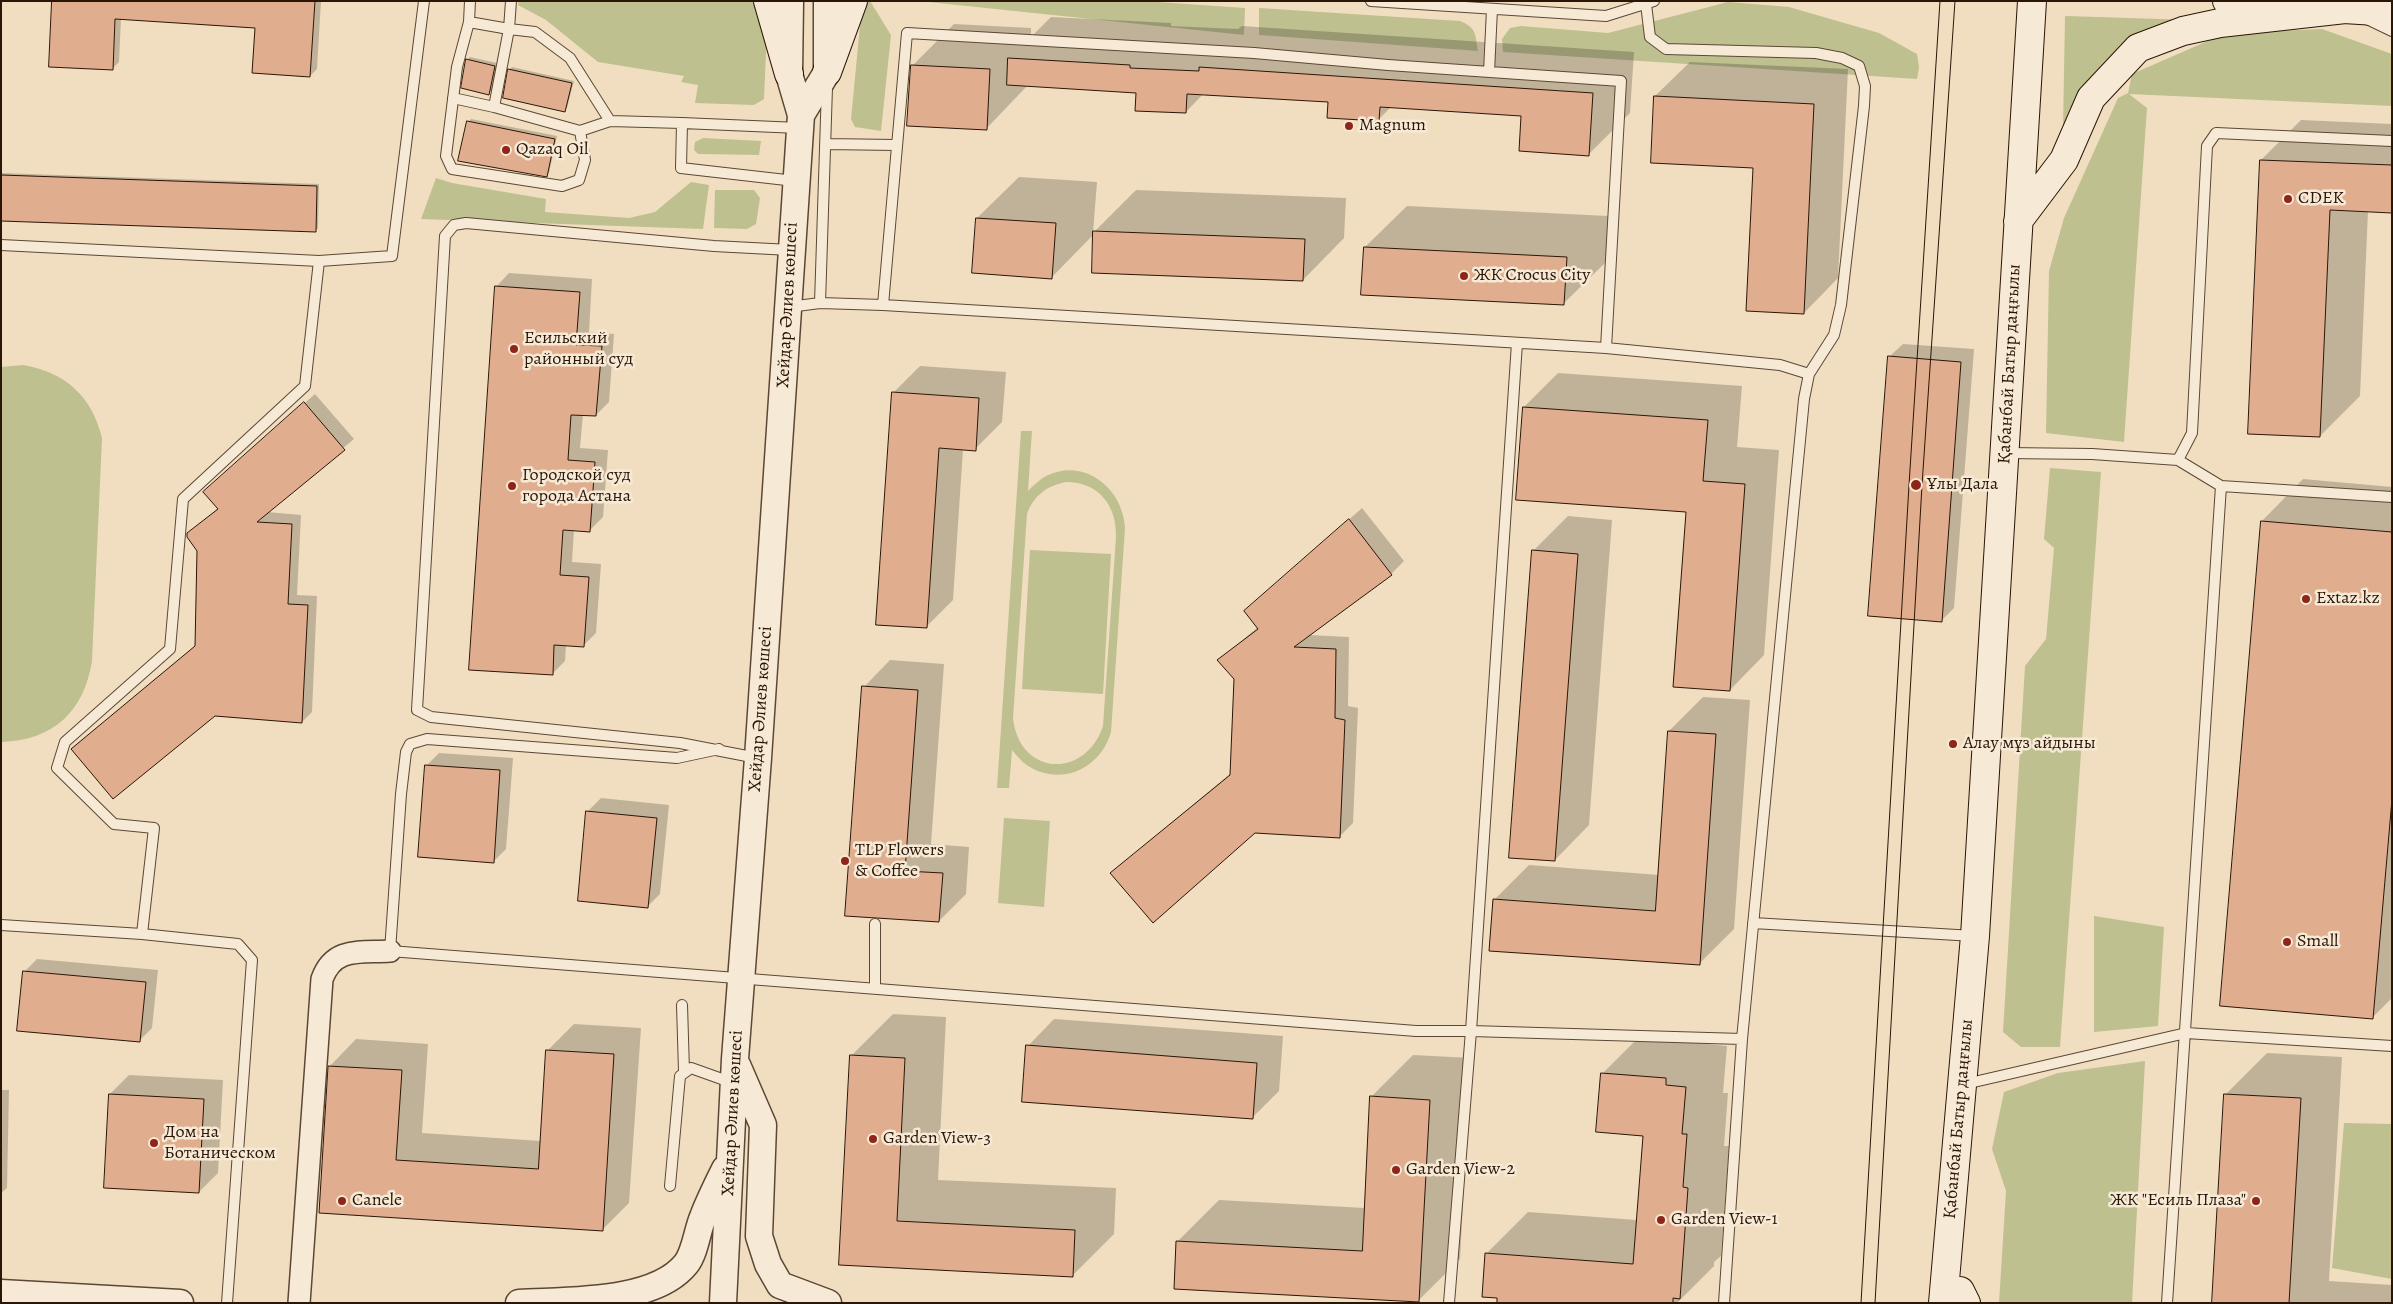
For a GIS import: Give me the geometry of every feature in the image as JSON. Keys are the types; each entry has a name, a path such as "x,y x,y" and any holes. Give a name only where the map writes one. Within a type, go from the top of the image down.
{"main road":[{"path":"768,1 790,74"},
{"path":"827,72 853,1"},
{"name":"Қабанбай Батыр даңғылы","path":"1956,1300 1975,936 2032,1"},
{"path":"2227,1 2392,12"},
{"path":"2018,221 2064,160 2091,98 2138,48 2183,31 2220,23 2345,9"},
{"name":"Қабанбай Батыр даңғылы","path":"1956,1300 1974,1082 1977,1019 1975,936"}],"street":[{"name":"Хейдар Әлиев көшесі","path":"724,1303 734,1071 758,758 789,307 790,250 800,122 790,74 790,1"},
{"path":"827,1 827,72"},
{"name":"Хейдар Әлиев көшесі","path":"800,122 827,72"},
{"path":"299,1303 322,978 327,965 343,954 390,951"},
{"path":"734,1071 763,1125 759,1236 768,1264 780,1285 805,1296 828,1303"},
{"path":"519,1303 607,1298 640,1291 673,1276 687,1263 702,1218 731,1156"},
{"path":"1,1292 39,1299 180,1303"}],"lane":[{"path":"1,245 319,260 392,256 424,1"},
{"path":"470,1 469,22 457,67 446,156 452,169 562,186 579,180 584,160 580,131"},
{"path":"494,107 509,29 511,1"},
{"path":"1371,1 1606,16 1650,2 1650,37 1666,49 1816,53 1842,58 1859,66 1864,86 1864,106 1840,305 1834,335 1809,374 1804,399 1742,1039 1724,1303"},
{"path":"1489,72 1492,9"},
{"path":"2345,9 2392,31"},
{"path":"469,22 535,32 570,58 610,121"},
{"path":"883,305 907,33 1254,53 1621,81 1606,348"},
{"path":"820,303 827,72"},
{"path":"453,98 494,107 580,131 610,121 682,123 800,122"},
{"path":"682,123 681,168 796,181"},
{"path":"2178,460 2192,433 2207,146 2216,134 2392,141"},
{"path":"825,144 896,146"},
{"path":"758,758 719,749 431,717 417,710 445,236 454,226 466,224 714,246 790,250"},
{"path":"142,934 154,828 114,824 57,768 65,742 170,650 183,499 306,386 319,260"},
{"path":"789,307 820,303 883,305 1606,348 1780,365 1809,374"},
{"path":"1449,1303 1471,1032 1517,343"},
{"path":"2004,454 2092,454 2178,460 2221,486 2392,497"},
{"path":"2167,1303 2221,486"},
{"path":"719,749 677,758 427,739 410,744 406,752 390,951 1416,1030 1742,1039"},
{"path":"875,924 875,989"},
{"path":"1753,924 1975,936"},
{"path":"1,925 142,934 238,944 252,960 227,1303"},
{"path":"682,1005 684,1071"},
{"path":"1974,1082 2186,1033 2392,1046"},
{"path":"670,1186 680,1076 684,1071 691,1068 734,1071"}],"green space":[{"path":"519,1 760,1 767,29 764,99 754,105 695,103 698,85 681,82 684,76 598,62 546,20 518,5"},
{"path":"865,1 870,1 891,35 881,131 855,127 851,119 861,15"},
{"path":"919,1 1143,1 1245,8 1244,35"},
{"path":"1728,2 1789,7 1879,33 1917,54 1919,67 1917,79 1503,52 1502,39 1510,28 1521,26 1608,33"},
{"path":"1259,8 1460,21 1470,26 1474,32 1478,51 1259,35"},
{"path":"2065,16 2192,20 2063,130"},
{"path":"2322,29 2392,54 2392,106 2129,94 2147,108 2124,442 2046,433 2049,271 2064,218 2118,98 2128,93 2132,74 2226,33"},
{"path":"703,138 761,141 759,155 698,154 694,150 695,142"},
{"path":"436,178 452,183 546,199 545,212 629,218 655,212 691,182 709,185 703,229 421,219"},
{"path":"715,190 754,190 760,198 756,224 747,229 714,228"},
{"path":"23,365 52,373 74,388 84,398 91,410 102,438 92,661 82,695 63,720 51,729 36,736 2,742 1,367"},
{"path":"1021,431 1032,431 1028,491 1046,476 1060,471 1074,470 1099,480 1117,500 1123,514 1125,528 1111,732 1106,745 1099,755 1089,764 1067,774 1054,775 1041,772 1028,766 1012,750 1009,788 997,788","holes":["1066,482 1078,483 1097,491 1104,498 1113,515 1115,526 1116,537 1103,726 1094,744 1082,756 1068,762 1054,764 1039,760 1027,751 1018,737 1013,718 1027,514 1033,502 1042,492"]},
{"path":"2050,468 2101,472 2060,1047 2021,1047 2003,1032 2025,666 2046,639 2054,548 2044,539"},
{"path":"1030,550 1111,554 1103,694 1022,689"},
{"path":"1004,818 1050,821 1044,907 998,903"},
{"path":"2094,916 2164,927 2158,1026 2094,1032"},
{"path":"2145,1061 2132,1303 1999,1303 2006,1191 1992,1149 2004,1092 2058,1073"},
{"path":"2344,1123 2392,1124 2392,1279 2332,1268"}],"building":[{"path":"52,1 315,1 310,77 252,73 255,28 115,19 113,70 49,67"},
{"path":"1008,58 1130,65 1130,68 1199,71 1199,67 1593,93 1589,156 1519,151 1521,116 1380,107 1379,121 1327,118 1328,102 1187,94 1186,113 1135,111 1136,93 1007,85"},
{"path":"466,59 495,66 489,95 461,88"},
{"path":"911,65 990,69 987,130 907,126"},
{"path":"508,69 572,83 565,112 503,98"},
{"path":"1654,96 1814,104 1804,314 1746,311 1753,168 1651,163"},
{"name":"Qazaq Oil","path":"467,121 555,139 547,177 458,161"},
{"path":"2260,160 2392,165 2392,213 2330,210 2320,437 2248,434"},
{"path":"1,175 317,186 316,232 1,221"},
{"path":"976,218 1056,223 1052,279 972,273"},
{"path":"1093,231 1305,239 1303,281 1092,273"},
{"name":"ЖК Crocus City","path":"1364,247 1567,257 1564,305 1361,295"},
{"path":"495,286 580,292 576,345 602,346 596,416 571,415 568,460 595,462 590,532 563,530 560,575 589,577 584,647 554,645 553,675 469,670"},
{"path":"1888,356 1961,362 1942,622 1868,616"},
{"path":"892,392 979,398 976,451 939,448 927,628 876,625"},
{"path":"304,402 345,450 257,522 292,524 288,604 308,605 302,723 215,716 113,799 71,749 195,646 197,551 187,537 187,533 218,509 203,492"},
{"path":"1523,407 1708,420 1703,481 1745,484 1730,691 1673,687 1686,512 1516,500"},
{"path":"1349,519 1392,575 1294,647 1336,649 1335,718 1345,720 1340,838 1255,833 1153,923 1110,873 1230,775 1234,679 1217,660 1258,629 1244,611"},
{"path":"2261,521 2392,532 2392,799 2373,1019 2220,1006"},
{"path":"1532,550 1578,554 1555,861 1509,858"},
{"path":"862,686 918,690 905,871 943,873 939,922 845,916"},
{"path":"1668,731 1716,734 1700,965 1489,951 1493,899 1655,911"},
{"path":"425,765 500,770 494,863 418,857"},
{"path":"586,811 657,818 648,908 578,901"},
{"path":"23,971 146,982 140,1042 17,1031"},
{"path":"1026,1045 1257,1063 1253,1119 1022,1102"},
{"path":"546,1050 614,1054 603,1231 319,1213 328,1066 402,1070 396,1160 538,1169"},
{"name":"Garden View-3","path":"850,1055 905,1058 897,1221 1075,1230 1073,1277 839,1265"},
{"name":"Garden View-1","path":"1601,1073 1666,1078 1666,1085 1686,1087 1682,1134 1687,1134 1683,1187 1688,1188 1680,1299 1673,1298 1673,1303 1497,1303 1497,1298 1482,1297 1485,1253 1633,1264 1643,1136 1596,1132"},
{"name":"Дом на Ботаническом","path":"109,1094 204,1099 199,1193 104,1188"},
{"name":"ЖК \"Есиль Плаза\"","path":"2224,1094 2301,1098 2289,1303 2212,1303"},
{"name":"Garden View-2","path":"1370,1096 1430,1100 1419,1302 1174,1289 1176,1241 1362,1251"}],"tram line":[{"path":"1861,1303 1909,485 1940,1"},
{"path":"1875,1303 1922,485 1955,1"}],"place":[{"name":"Magnum","path":"1349,126"},
{"name":"Qazaq Oil","path":"506,150"},
{"name":"CDEK","path":"2288,199"},
{"name":"ЖК Crocus City","path":"1464,276"},
{"name":"Есильский районный суд","path":"514,349"},
{"name":"Ұлы Дала","path":"1916,485"},
{"name":"Городской суд города Астана","path":"512,486"},
{"name":"Extaz.kz","path":"2306,599"},
{"name":"Алау мұз айдыны","path":"1953,744"},
{"name":"TLP Flowers & Coffee","path":"845,861"},
{"name":"Small","path":"2287,942"},
{"name":"Garden View-3","path":"873,1139"},
{"name":"Дом на Ботаническом","path":"154,1143"},
{"name":"Garden View-2","path":"1396,1170"},
{"name":"Canele","path":"342,1201"},
{"name":"ЖК \"Есиль Плаза\"","path":"2256,1201"},
{"name":"Garden View-1","path":"1661,1220"}]}
